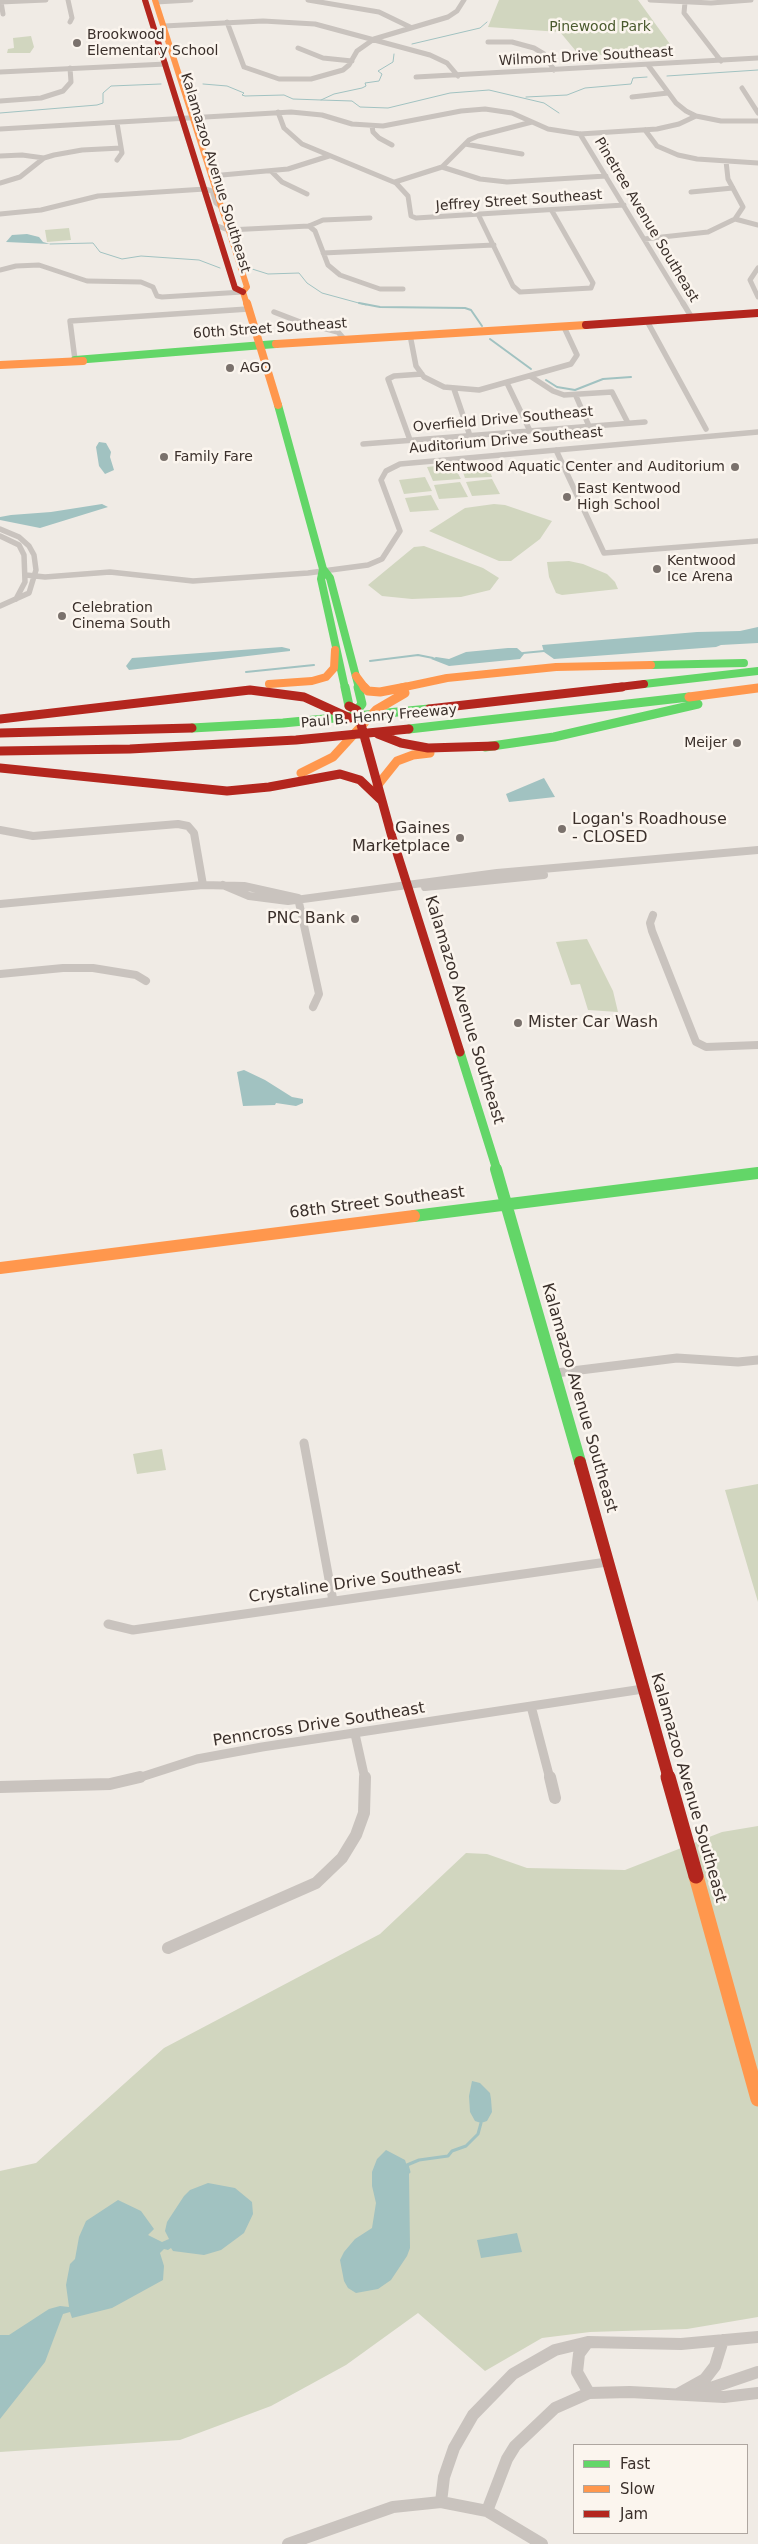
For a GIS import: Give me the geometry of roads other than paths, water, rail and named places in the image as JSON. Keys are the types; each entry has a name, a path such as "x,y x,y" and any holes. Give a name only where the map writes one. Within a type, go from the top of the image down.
{"main road":[{"name":"Kalamazoo Avenue Southeast","path":"153,0 150,13 163,34 168,50 172,53 183,86 187,117 203,189 216,224 235,288 243,292"},
{"name":"Kalamazoo Avenue Southeast","path":"153,0 167,67 211,176 244,279 246,287 243,292 261,348 323,569 330,578 362,704 357,710"},
{"path":"167,67 171,72 175,85 183,86"},
{"path":"219,239 227,240 231,252 236,255"},
{"path":"231,277 244,279"},
{"name":"60th Street Southeast","path":"0,365 93,357 344,342 411,340 468,334 758,313"},
{"name":"60th Street Southeast","path":"344,342 362,338 468,334"},
{"name":"Kalamazoo Avenue Southeast","path":"323,569 321,578 348,705 357,710 377,786 507,1203 758,2099"},
{"path":"126,704 227,687 318,680 332,671 335,650"},
{"path":"356,676 366,690 376,692 447,678 556,668 758,662"},
{"name":"Paul B. Henry Freeway","path":"0,733 143,730 384,714 758,671"},
{"path":"138,782 222,786 287,777 313,768 333,757 349,741 360,724 377,709 402,694 440,682 488,674"},
{"name":"Paul B. Henry Freeway","path":"0,751 130,749 389,732 758,688"},
{"path":"0,720 230,691 269,691 316,701 392,741 416,746 453,748 495,746"},
{"path":"377,786 392,765 407,757 547,738 681,707 758,693"},
{"path":"0,768 192,789 242,790 340,774 360,780 382,801"},
{"name":"68th Street Southeast","path":"0,1268 758,1173"}],"street":[{"path":"3,14 1,2 46,0"},
{"path":"68,0 72,18 70,22"},
{"path":"153,0 192,0"},
{"path":"308,0 379,12 410,27"},
{"path":"227,22 244,67 262,76 290,80 320,77 343,70 352,61 357,50 374,39 448,17 458,12 464,0"},
{"path":"650,0 685,2 751,0"},
{"path":"685,2 684,13 721,60"},
{"path":"160,29 227,22 298,22 329,27 430,54 447,64 458,76"},
{"path":"488,42 512,42 535,48 544,54 554,70"},
{"path":"298,48 322,58 352,61"},
{"name":"Wilmont Drive Southeast","path":"416,77 758,58"},
{"path":"648,65 679,107 696,116 731,122 758,121"},
{"path":"0,72 70,68 167,67"},
{"path":"0,100 41,98 60,92 71,84 70,68"},
{"path":"742,88 758,113"},
{"path":"632,97 668,94"},
{"path":"0,129 278,112 306,112 352,124 372,126 397,124 477,109 512,113 555,131 580,134 668,128 696,116"},
{"path":"278,112 284,128 290,136 329,156 395,182 442,167 465,144 478,136 532,122"},
{"path":"117,123 122,155 117,160"},
{"path":"372,126 373,132 378,137 392,145"},
{"path":"645,130 653,142 668,152 698,159 758,163"},
{"name":"Pinetree Avenue Southeast","path":"580,134 692,318"},
{"path":"465,144 522,154"},
{"path":"0,156 22,155 44,158 66,152 121,148"},
{"path":"211,176 272,172 304,166 329,156"},
{"path":"0,183 10,182 28,173 44,158"},
{"path":"644,239 708,232 735,219 743,207 733,188 726,169 726,161"},
{"path":"442,167 480,179 507,182 606,176"},
{"path":"272,172 287,185 307,194"},
{"name":"Jeffrey Street Southeast","path":"395,182 408,196 410,213 416,218 479,216 624,205"},
{"path":"691,192 733,188"},
{"path":"0,214 41,210 98,196 203,189 212,191 216,202 220,206"},
{"path":"479,216 516,289 525,293 586,289 593,286 552,211"},
{"path":"216,224 228,230 309,226 323,220 370,218"},
{"path":"735,219 758,225"},
{"path":"309,226 315,231 328,265 349,279 380,288 403,289"},
{"path":"323,253 494,245"},
{"path":"0,270 16,266 39,265 92,282 141,282 154,287 157,296 162,297 243,292"},
{"path":"758,268 754,271 750,280 758,297"},
{"path":"75,360 70,321 248,309"},
{"path":"274,312 300,322 338,332 344,342"},
{"path":"647,321 706,429"},
{"path":"411,340 416,366 422,374 444,387 479,390 530,376 576,360 577,355 564,327"},
{"path":"410,440 388,379 394,376 422,374"},
{"path":"530,376 553,391 576,396 612,392 628,423"},
{"path":"507,383 530,431"},
{"path":"454,389 470,436"},
{"path":"576,396 589,426"},
{"name":"Overfield Drive Southeast","path":"363,444 645,422"},
{"name":"Auditorium Drive Southeast","path":"323,569 372,564 382,558 400,528 381,480 384,473 393,467 418,461 758,432"},
{"path":"556,450 604,553 612,554 758,541"},
{"path":"0,529 19,536 29,546 34,555 36,574 29,593 0,606"},
{"path":"0,536 19,545 24,555 25,582 16,599"},
{"path":"26,575 110,572 193,581 308,572 323,569"},
{"path":"0,830 34,836 77,834 178,824 188,826 194,833 203,884"},
{"path":"0,904 203,884 223,885 243,894 268,900 288,901 298,898 408,886 421,888 466,884 567,872 604,864 758,850"},
{"path":"298,898 319,994 313,1007"},
{"path":"653,915 652,931 690,1034 696,1042 706,1047 758,1045"},
{"path":"0,974 63,968 93,968 136,975 146,980"},
{"path":"556,1373 677,1358 738,1362 758,1360"},
{"path":"304,1442 333,1602"},
{"name":"Crystaline Drive Southeast","path":"108,1624 133,1630 607,1562"},
{"name":"Penncross Drive Southeast","path":"0,1787 110,1784 155,1774 197,1759 326,1736 355,1734 643,1690"},
{"path":"531,1706 555,1798"},
{"path":"168,1948 316,1883 342,1858 356,1835 364,1813 366,1790 363,1763 355,1734"},
{"path":"441,2502 444,2477 454,2448 474,2415 493,2392 512,2374 556,2350 588,2342 681,2344 758,2337"},
{"path":"684,2395 704,2379 715,2366 723,2340"},
{"path":"588,2342 579,2354 577,2372 589,2393"},
{"path":"684,2395 758,2372"},
{"path":"487,2512 507,2459 515,2446 555,2408 589,2393 630,2392 724,2397 758,2393"},
{"path":"288,2544 393,2507 441,2502 487,2512 542,2544"}],"water":[{"path":"27,234 39,237 43,242 50,244 6,242 12,235"},
{"path":"99,442 106,443 111,452 110,457 114,470 105,474 99,466 96,447"},
{"path":"102,504 108,507 40,528 0,520 0,517 11,515 51,512"},
{"path":"758,627 758,643 721,645 716,647 554,659 544,652 542,645 697,632 740,631"},
{"path":"282,647 290,649 290,651 129,670 126,666 132,658"},
{"path":"517,648 524,654 520,659 449,666 431,659 436,657 449,659 466,652"},
{"path":"544,778 555,797 509,802 506,794"},
{"path":"244,1070 265,1080 292,1097 303,1099 303,1103 296,1106 276,1103 275,1105 243,1106 237,1072"},
{"path":"472,2081 480,2083 490,2093 492,2112 487,2121 481,2123 475,2121 470,2112 469,2096"},
{"path":"386,2150 405,2160 409,2172 410,2248 407,2256 391,2280 378,2289 356,2293 348,2288 344,2281 340,2260 355,2239 372,2228 376,2203 372,2186 372,2172 377,2159"},
{"path":"208,2183 235,2188 252,2202 253,2214 244,2233 221,2250 204,2255 173,2251 171,2248 168,2250 164,2249 160,2253 164,2266 163,2280 112,2308 72,2318 70,2312 63,2314 45,2362 0,2419 0,2335 9,2335 49,2309 60,2306 69,2307 66,2285 70,2264 75,2259 79,2237 86,2221 118,2200 141,2211 154,2229 148,2235 162,2242 169,2239 165,2231 167,2222 184,2196 190,2190"},
{"path":"517,2233 522,2252 481,2258 477,2240"}],"waterway":[{"path":"412,44 480,28 487,22"},
{"path":"321,100 334,94 362,88 366,86 365,83 379,81 382,74 378,71 393,62 394,54"},
{"path":"667,76 758,70"},
{"path":"526,97 567,95 585,88 631,84 633,78 647,77"},
{"path":"0,113 97,105 103,103 103,93 111,86 161,84"},
{"path":"203,84 227,86 244,93 242,95 245,96 284,95 293,99 321,100"},
{"path":"321,100 352,101 360,107 388,108 450,93 489,90 544,103 559,113"},
{"path":"50,244 93,243 100,252 122,259 141,256 199,260 220,268"},
{"path":"249,268 268,274 299,273 307,283 322,293 366,305"},
{"path":"359,303 380,307 465,308 471,310 482,326"},
{"path":"490,339 531,369"},
{"path":"546,380 557,387 575,390 603,379 631,377"},
{"path":"523,653 544,651"},
{"path":"370,661 418,655 433,658"},
{"path":"246,672 314,665"},
{"path":"409,2172 407,2165 419,2160 448,2156 452,2151 466,2146 478,2134 481,2123"}],"place":[{"name":"Brookwood Elementary School","path":"77,43"},
{"name":"AGO","path":"230,368"},
{"name":"Family Fare","path":"164,457"},
{"name":"Kentwood Aquatic Center and Auditorium","path":"735,467"},
{"name":"East Kentwood High School","path":"567,497"},
{"name":"Kentwood Ice Arena","path":"657,569"},
{"name":"Celebration Cinema South","path":"62,616"},
{"name":"Meijer","path":"737,743"},
{"name":"Logan's Roadhouse - CLOSED","path":"562,829"},
{"name":"Gaines Marketplace","path":"460,838"},
{"name":"PNC Bank","path":"355,919"},
{"name":"Mister Car Wash","path":"518,1023"}],"park label":[{"name":"Pinewood Park","path":"600,27"}]}
